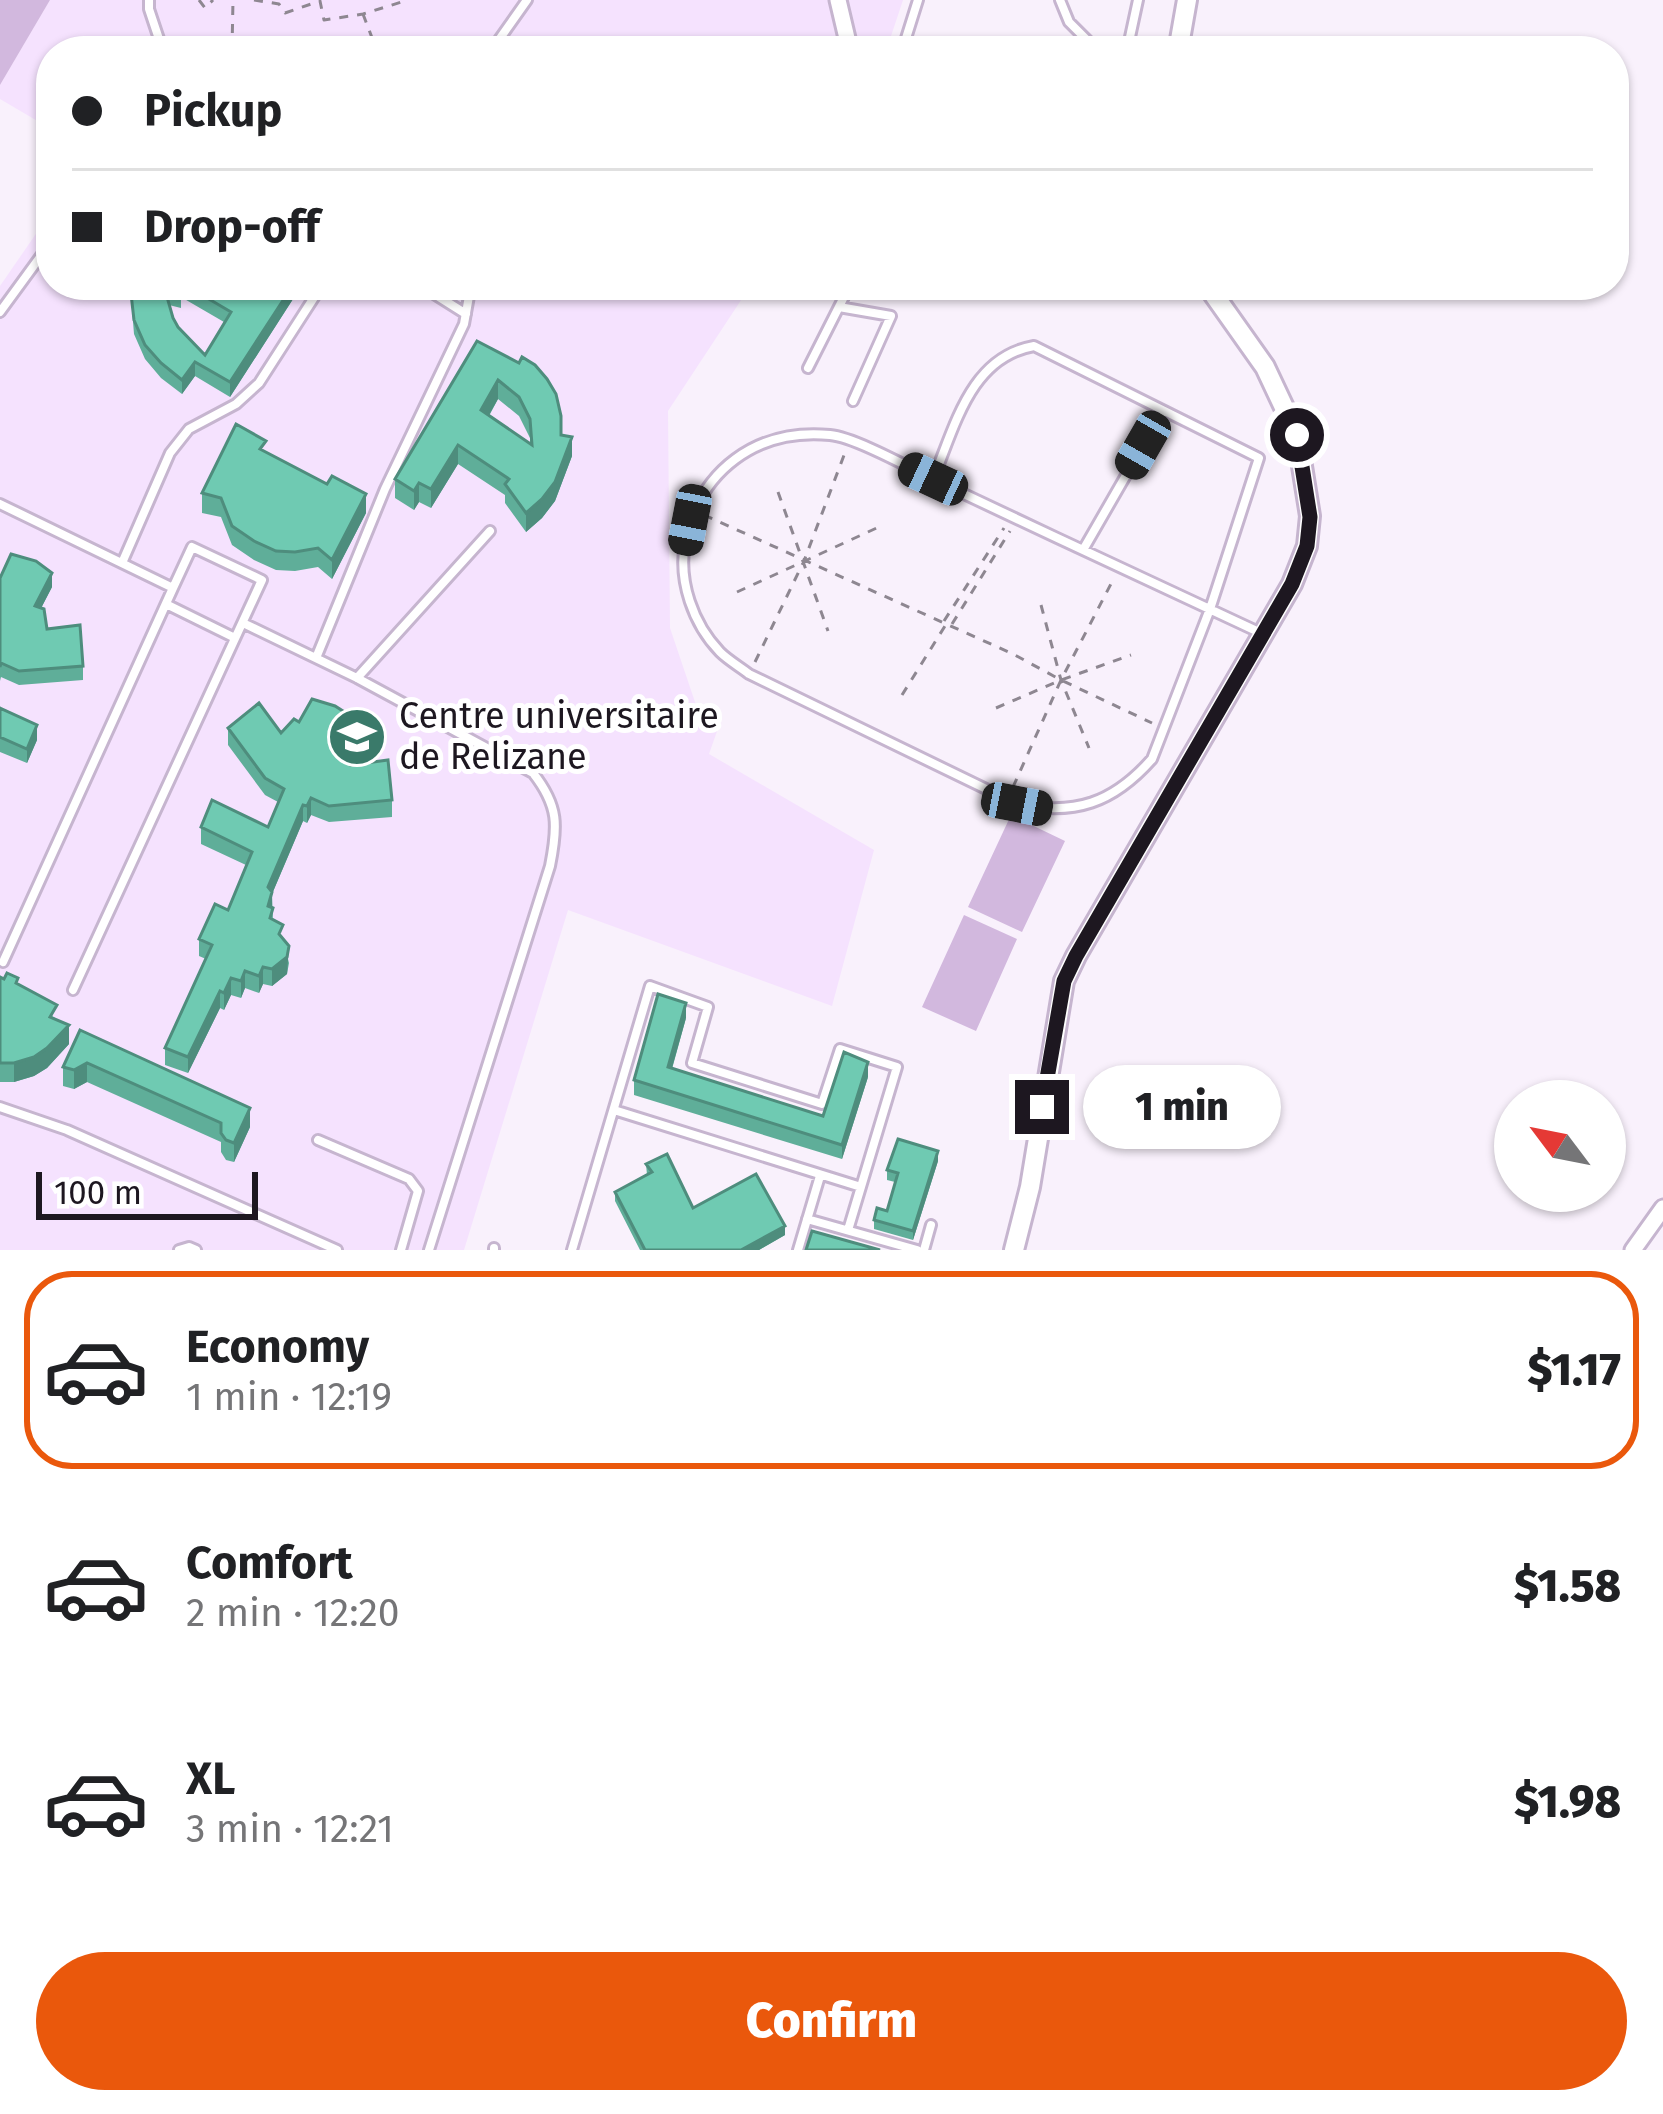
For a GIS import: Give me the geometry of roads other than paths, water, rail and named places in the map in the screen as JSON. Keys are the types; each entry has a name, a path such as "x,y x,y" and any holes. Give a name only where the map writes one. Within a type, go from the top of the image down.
{"street":[{"path":"838,0 846,36"},
{"path":"1181,36 1187,0"},
{"path":"1014,1250 1030,1187 1064,981 1292,584 1307,546 1310,517 1297,435 1265,367 1218,300"},
{"path":"1634,1250 1663,1208"}],"lane":[{"path":"149,0 159,36"},
{"path":"502,36 527,0"},
{"path":"907,36 918,0"},
{"path":"1060,0 1069,22 1083,36"},
{"path":"1130,36 1138,0"},
{"path":"0,312 36,263"},
{"path":"122,563 170,453 189,429 236,404 259,383 312,300"},
{"path":"444,300 466,314"},
{"path":"316,658 468,300"},
{"path":"808,368 843,300"},
{"path":"839,308 891,316 853,401"},
{"path":"933,479 978,378 1009,352 1028,346 1259,458 1210,609 1153,759 1115,793 1067,809 1042,809 1007,800 749,674 721,652 699,624 686,591 683,555 694,511 706,488 730,462 761,443 796,434 849,440 1014,518 1120,567 1210,609 1263,634"},
{"path":"1083,550 1163,410"},
{"path":"0,504 173,588"},
{"path":"356,678 490,531"},
{"path":"2,962 192,547 262,580 73,990"},
{"path":"166,604 235,638"},
{"path":"242,623 533,773 549,793 556,816 550,866 429,1250"},
{"path":"572,1250 650,986 708,1007 692,1063 822,1104 840,1049 897,1066 848,1230"},
{"path":"0,1107 67,1130 337,1250"},
{"path":"614,1110 861,1187"},
{"path":"318,1140 409,1179 418,1191 401,1250"},
{"path":"798,1250 820,1176"},
{"path":"807,1219 921,1250 931,1225"},
{"path":"179,1250 196,1250"}],"place":[{"name":"Centre universitaire de Relizane","path":"357,737"}]}
